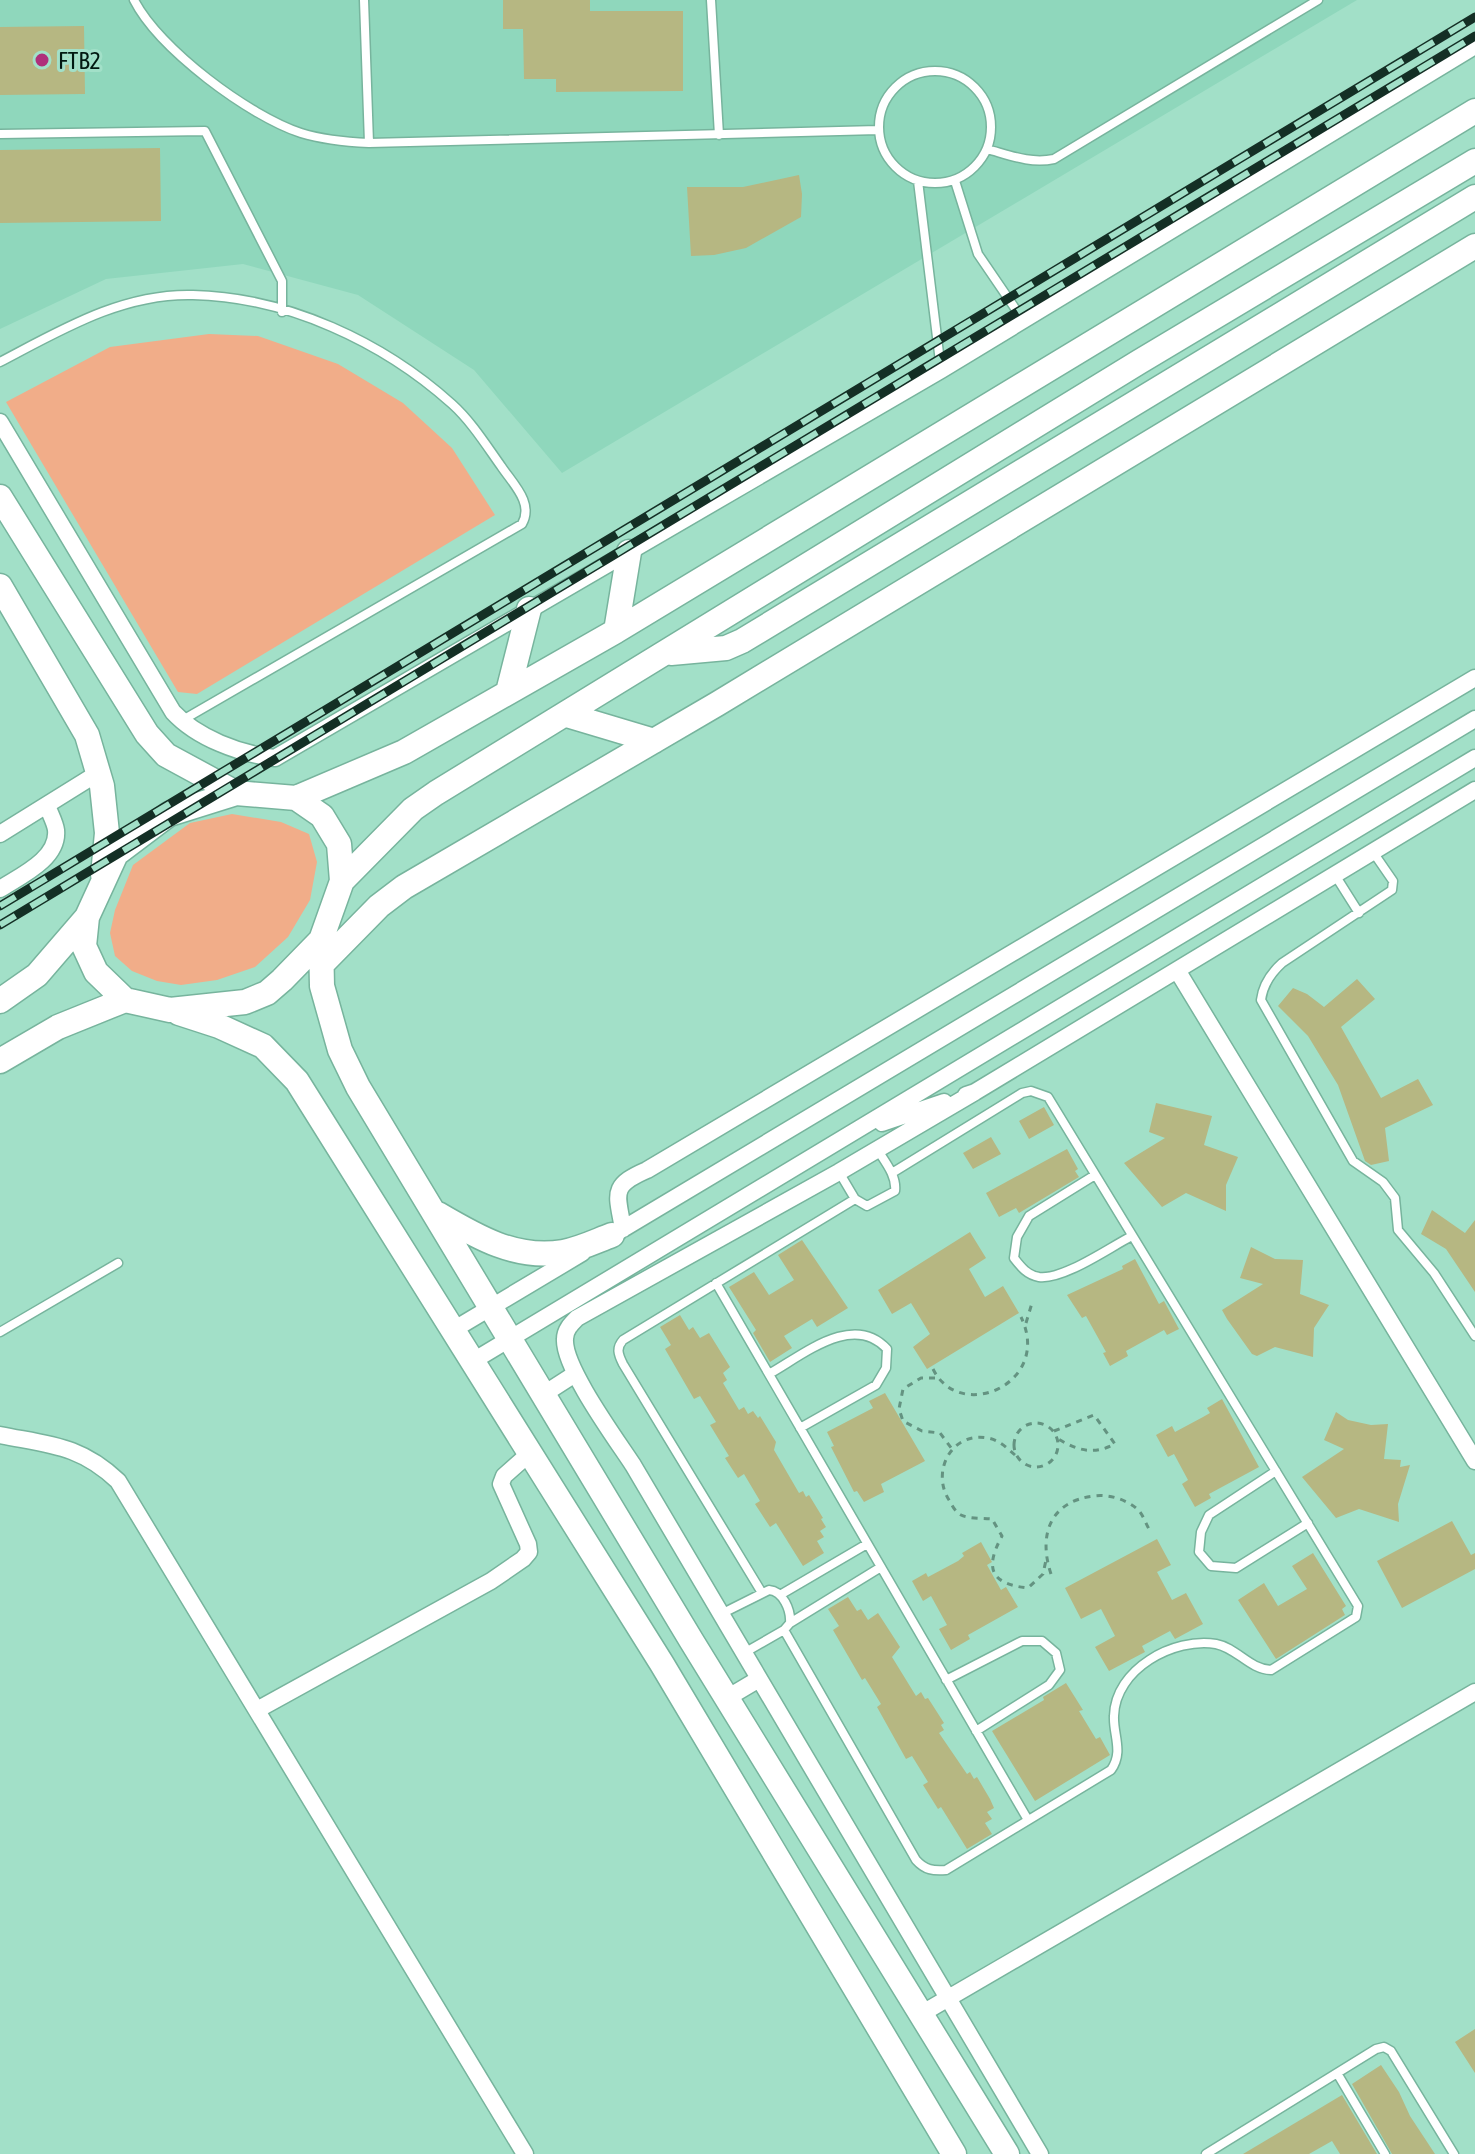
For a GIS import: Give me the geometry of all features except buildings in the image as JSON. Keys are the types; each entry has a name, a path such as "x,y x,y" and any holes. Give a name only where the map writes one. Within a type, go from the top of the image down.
{"street":[{"path":"0,422 173,712 203,736 275,758 941,370 1475,46"},
{"path":"0,1001 37,975 87,917 116,854 169,814 236,793 296,798 404,752 616,631 1475,111"},
{"path":"342,881 413,809 1139,362 1475,161"},
{"path":"667,653 726,648 742,641 1475,197"},
{"path":"170,1010 245,1002 256,998 404,887 654,741 1475,246"},
{"path":"0,497 147,734 166,755 236,793"},
{"path":"616,631 629,552"},
{"path":"0,586 87,735 102,786 107,833 102,885"},
{"path":"508,692 529,609"},
{"path":"618,1232 616,1193 620,1184 630,1177 647,1170 1475,678"},
{"path":"567,715 654,741"},
{"path":"453,1330 1475,719"},
{"path":"473,1361 1475,758"},
{"path":"0,834 98,773"},
{"path":"1040,2154 633,1465 575,1374 565,1346 565,1335 577,1318 839,1172 1475,790"},
{"path":"296,798 322,816 339,844 342,881 321,952 322,986 340,1050 358,1087 1007,2154"},
{"path":"0,889 47,856 54,843 56,829 47,805"},
{"path":"87,917 84,946 96,972 125,1000 219,1026 263,1046 297,1081 662,1664 954,2154"},
{"path":"1177,970 1475,1461"},
{"path":"0,1061 82,1015 125,1000"},
{"path":"850,1134 975,1092"},
{"path":"433,1210 483,1241 525,1253 563,1252 618,1232"},
{"path":"544,1394 575,1374"},
{"path":"0,1435 71,1449 97,1462 118,1481 525,2154"},
{"path":"257,1710 491,1581 523,1559 529,1552 528,1544 501,1484 504,1476 530,1453"},
{"path":"727,1698 759,1679"},
{"path":"921,2014 1475,1692"}],"lane":[{"path":"134,0 157,35 178,55 262,114 299,132 333,141 369,143 878,130"},
{"path":"364,0 369,143"},
{"path":"711,0 719,135"},
{"path":"987,149 1028,161 1054,159 1318,0"},
{"path":"939,71 958,75 974,86 985,101 991,119 991,138 984,156 971,171 955,181 936,184 902,174 890,162 878,130 880,111 889,94 903,80 920,73 939,71"},
{"path":"0,134 205,131 282,281 282,312"},
{"path":"918,181 941,370"},
{"path":"955,181 978,254 1024,320"},
{"path":"0,362 88,316 149,297 193,295 250,300 282,312 304,316 359,340 405,367 454,405 521,495 527,507 522,524 181,721"},
{"path":"1372,852 1394,885 1386,896 1272,971 1262,990 1261,1000 1353,1161 1383,1182 1395,1198 1398,1230 1434,1273 1475,1336"},
{"path":"1334,875 1359,913"},
{"path":"720,1614 762,1593 775,1590 780,1595 789,1610 787,1627 916,1860 923,1868 946,1870 1111,1770 1118,1752 1114,1716 1116,1704 1128,1679 1158,1654 1192,1644 1213,1644 1231,1649 1254,1666 1271,1670 1356,1617 1358,1606 1048,1097 1031,1091 1022,1093 892,1173"},
{"path":"839,1172 855,1199 867,1206 895,1191 892,1173 877,1149"},
{"path":"1095,1175 1029,1216 1017,1237 1014,1258 1024,1271 1040,1277 1064,1272 1132,1236"},
{"path":"762,1593 618,1355 619,1345 855,1199"},
{"path":"0,1332 118,1263"},
{"path":"716,1283 1028,1820"},
{"path":"769,1374 834,1338 856,1332 876,1337 887,1349 886,1368 876,1385 800,1428"},
{"path":"1276,1471 1209,1515 1201,1532 1199,1552 1211,1566 1236,1568 1308,1523"},
{"path":"780,1595 867,1544"},
{"path":"744,1653 881,1567"},
{"path":"946,1680 1022,1641 1042,1641 1056,1653 1060,1670 1049,1685 976,1731"},
{"path":"1208,2153 1376,2049 1384,2047 1391,2051 1454,2154"},
{"path":"1337,2073 1385,2154"}],"path":[{"path":"1026,1327 1032,1303"},
{"path":"933,1369 943,1385 958,1393 982,1394 1007,1385 1024,1365 1028,1347 1028,1332 1021,1317"},
{"path":"937,1378 921,1378 910,1383 903,1389 899,1409 903,1421 922,1431 940,1433 952,1449"},
{"path":"1054,1431 1094,1415 1115,1444 1105,1449 1087,1451 1057,1438"},
{"path":"1015,1455 1013,1441 1027,1424 1041,1423 1054,1431 1057,1453 1040,1467 1025,1465 999,1442 988,1438 966,1440 952,1449 944,1462 942,1487 957,1512 963,1516 992,1519 1002,1536 992,1557 992,1567 997,1578 1005,1584 1028,1588 1043,1574 1048,1528 1058,1512 1071,1500 1103,1495 1120,1499 1138,1509 1149,1529"},
{"path":"1046,1560 1051,1574"}],"shaded area":[{"path":"0,0 1357,0 562,473 474,370 358,295 243,264 106,279 0,329"},
{"path":"209,334 258,336 338,364 403,403 452,448 495,515 197,694 178,692 6,402 110,347"},
{"path":"232,814 281,822 309,834 317,862 310,900 288,937 255,967 217,980 181,985 157,981 132,971 115,956 110,933 115,910 133,865 190,823"}],"railway":[{"path":"0,906 1475,17"},
{"path":"0,925 1475,36"}],"place":[{"name":"FTB2","path":"42,60"}]}
